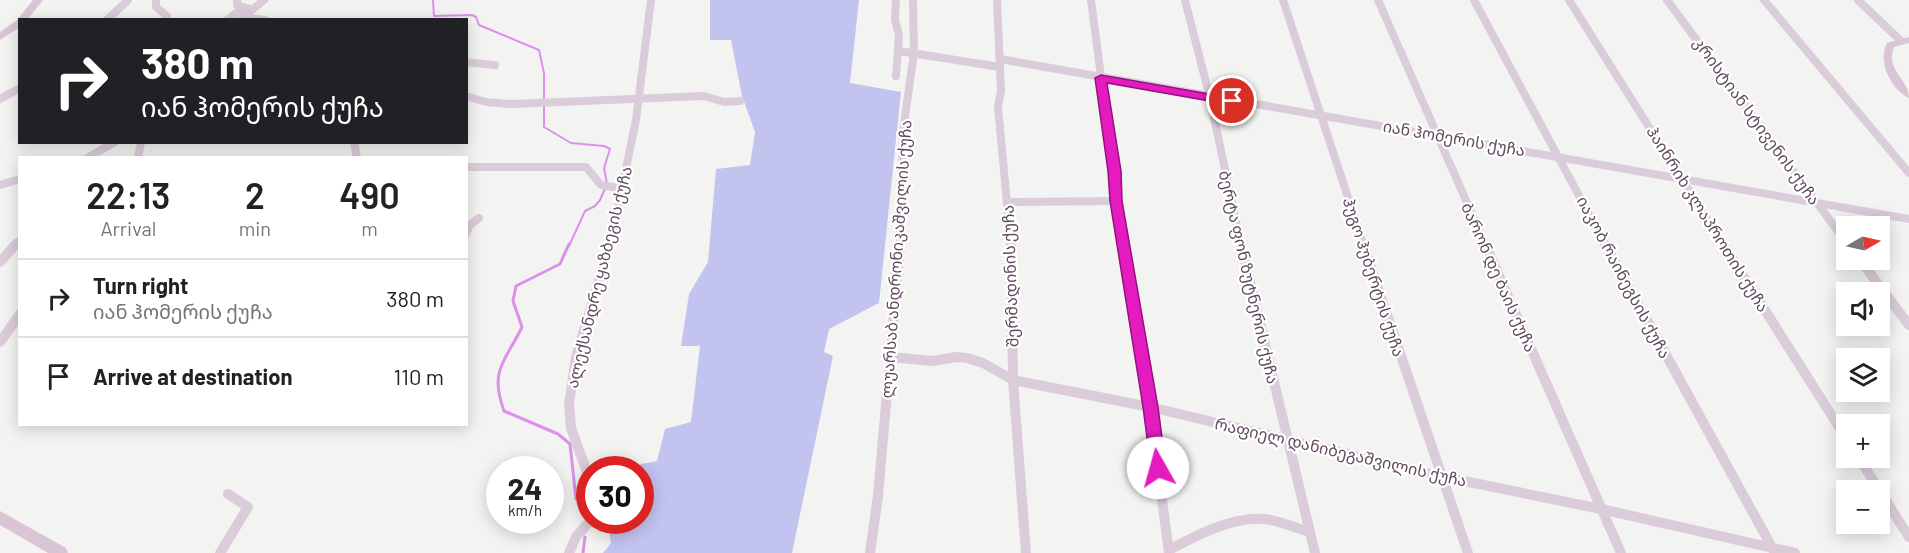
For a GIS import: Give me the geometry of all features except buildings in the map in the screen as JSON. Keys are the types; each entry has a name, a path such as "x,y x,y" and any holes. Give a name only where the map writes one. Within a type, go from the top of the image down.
{"street":[{"path":"23,18 38,0"},
{"path":"109,18 128,0"},
{"path":"156,0 156,7 167,16 166,18"},
{"path":"237,0 237,5 250,9"},
{"path":"241,18 264,0"},
{"name":"ალექსანდრე ყაზბეგის ქუჩა","path":"583,456 570,425 569,399 574,367 611,240 620,188 641,98 651,0"},
{"path":"896,0 895,20 899,35 896,76"},
{"name":"ლუარსაბ ანდრონიკაშვილის ქუჩა","path":"870,553 878,496 901,238 903,131 914,53 913,0"},
{"name":"შერმადინის ქუჩა","path":"997,0 1001,91 998,106 1011,245 1013,380 1026,553"},
{"path":"1091,0 1116,201 1150,407 1169,552 1196,535 1248,519 1265,519 1310,532"},
{"name":"ბერტა ფონ ზუტნერის ქუჩა","path":"1185,0 1316,553"},
{"name":"ჰუგო ჰუბერტის ქუჩა","path":"1283,0 1406,374 1444,477 1468,553"},
{"name":"ბარონ დე ბაის ქუჩა","path":"1378,0 1621,553"},
{"name":"იაკობ რაინეგსის ქუჩა","path":"1474,0 1649,326 1774,551"},
{"name":"ჰაინრიხ კლაპროთის ქუჩა","path":"1569,0 1836,422"},
{"name":"კრისტიან სტივენის ქუჩა","path":"1667,0 1836,229"},
{"path":"1764,0 1909,173"},
{"path":"1858,0 1905,40"},
{"path":"230,18 242,8"},
{"path":"0,38 18,23"},
{"path":"1905,40 1890,45 1886,52 1886,60 1909,95"},
{"name":"იან ჰომერის ქუჩა","path":"899,51 1101,78 1436,134 1909,219"},
{"path":"468,62 495,65"},
{"path":"0,99 18,89"},
{"path":"468,97 486,102 704,96 724,102 740,101"},
{"path":"91,156 112,144"},
{"path":"468,167 586,167 601,185 620,188"},
{"path":"0,185 18,180"},
{"path":"1007,202 1116,201"},
{"path":"468,230 478,218"},
{"path":"0,262 18,242"},
{"path":"1868,270 1909,325"},
{"path":"0,342 18,317"},
{"name":"რაფიელ დანიბეგაშვილის ქუჩა","path":"890,357 933,361 956,357 967,358 983,363 1013,380 1150,407 1444,477 1601,508 1774,551 1796,553"},
{"path":"1865,468 1909,537"},
{"path":"220,553 248,507 228,494"},
{"path":"0,517 61,553"},
{"path":"569,553 579,534"}],"shaded area":[{"path":"710,0 859,0 850,83 901,92 879,303 829,329 824,352 833,356 792,553 603,553 611,543 609,534 654,534 654,462 657,461 665,429 691,422 700,346 681,346 689,294 708,262 716,169 750,165 755,132 742,96 731,40 710,40"}],"waterway":[{"path":"433,0 434,16 472,15 476,17 479,25 539,50 544,73 544,127 571,143 604,146 610,149 604,168 607,184 600,200 595,206 585,211 569,246"},
{"path":"569,244 560,264 516,286 513,301 522,327 501,367 498,386 504,411 558,434 570,444 576,499"},
{"path":"583,553 585,537"}],"route":[{"path":"1158,468 1116,201 1101,78 1232,101"}]}
